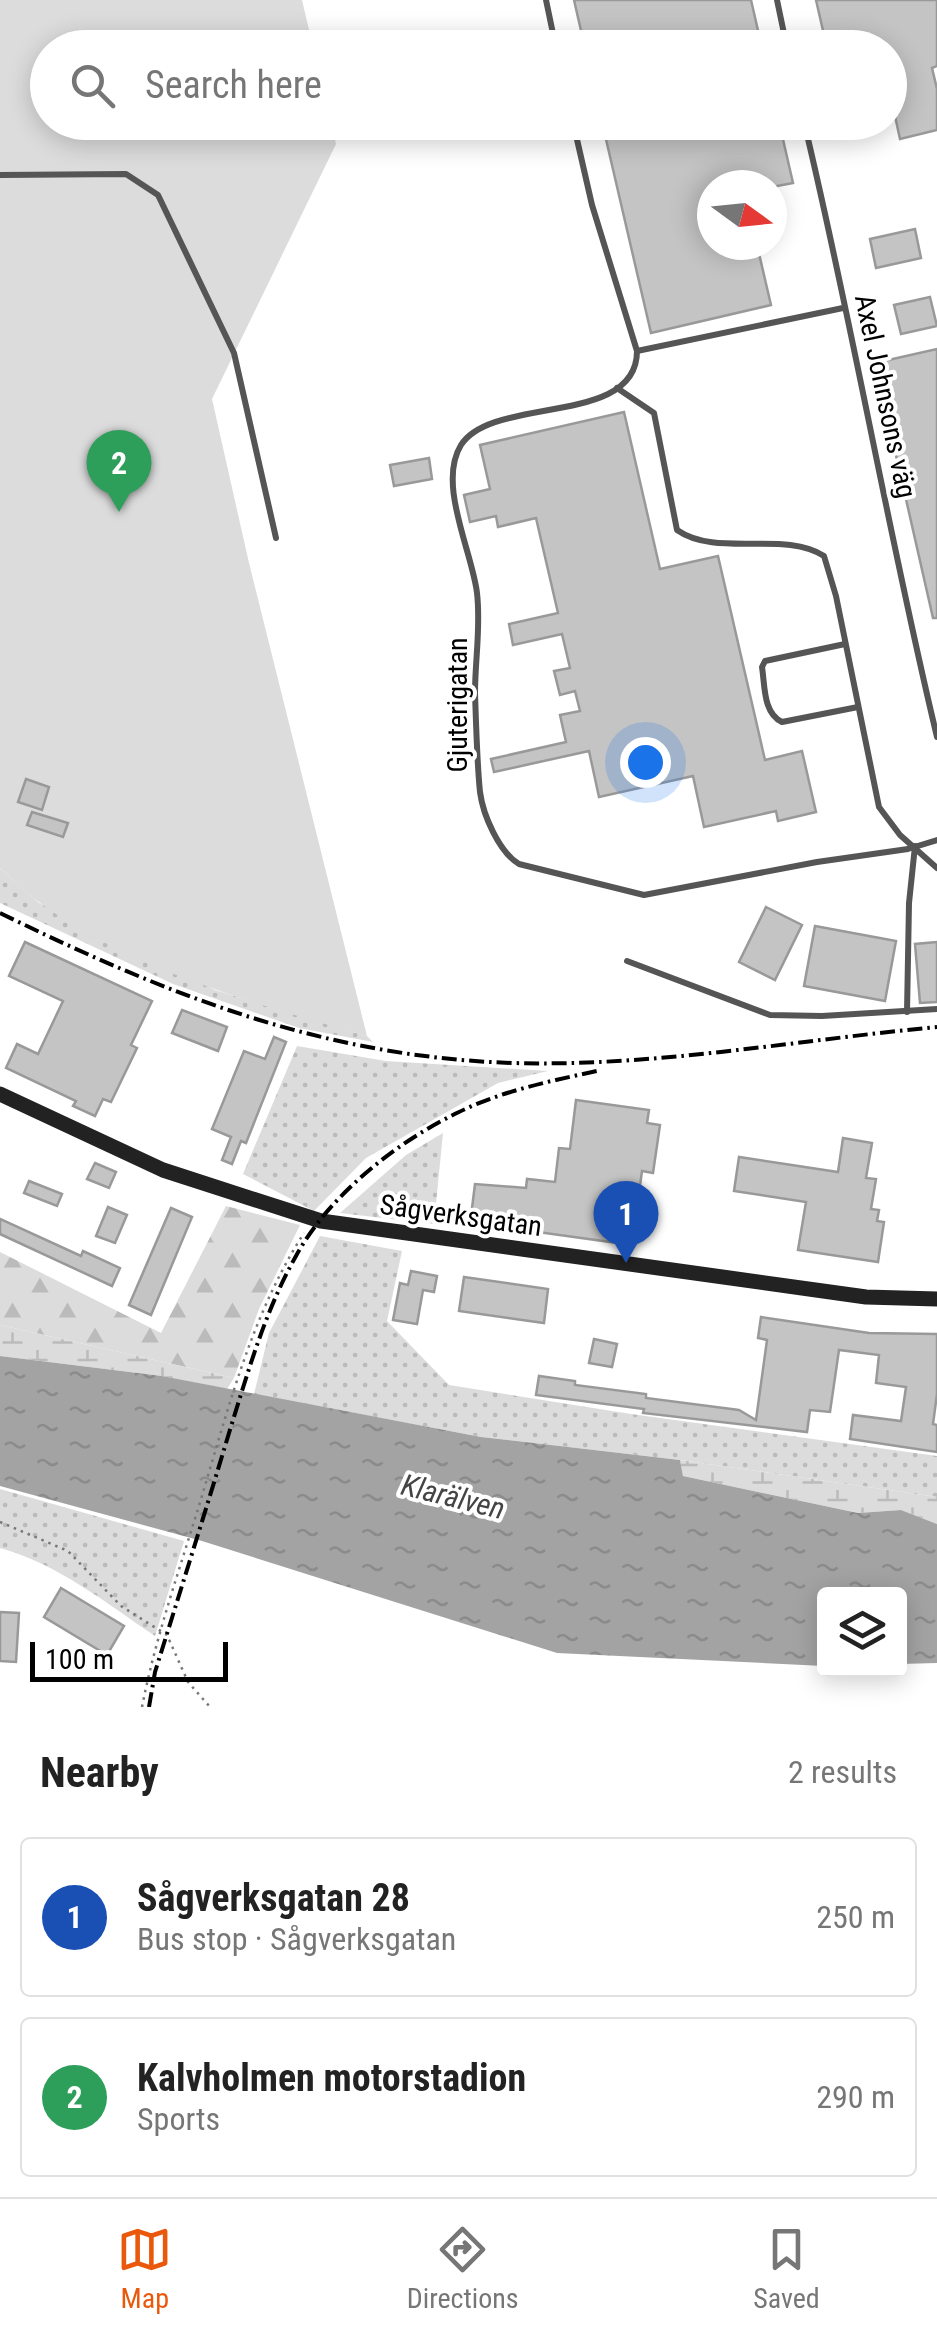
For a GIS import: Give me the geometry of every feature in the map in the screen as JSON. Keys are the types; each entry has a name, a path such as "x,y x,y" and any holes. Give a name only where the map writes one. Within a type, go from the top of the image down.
{"street":[{"name":"Sågverksgatan","path":"0,1094 163,1170 313,1219 866,1297 937,1298"}],"lane":[{"path":"546,0 552,30"},
{"path":"776,0 782,30"},
{"path":"577,140 592,205 637,351 634,368 616,388 654,413 677,530 704,542 805,548 824,556 879,807 892,827 937,868"},
{"name":"Axel Johnsons väg","path":"808,140 886,493 907,614 937,737"},
{"path":"0,174 126,174 158,195 234,353 276,538"},
{"path":"637,351 843,308"},
{"name":"Gjuterigatan","path":"616,388 594,400 491,423 466,439 455,456 452,483 477,591 475,692 480,795 510,858 519,864 644,895 937,840"},
{"path":"846,644 765,660 762,667 768,710 782,722 858,707"},
{"path":"908,1012 909,902 916,846"},
{"path":"627,961 770,1014 937,1010"}],"path":[{"path":"142,1707 242,1366 268,1296 313,1219"},
{"path":"0,1522 68,1551 121,1606 161,1632 170,1640 188,1682 210,1707"}],"green space":[{"path":"0,0 302,0 309,30 30,30 30,140 335,140 212,399 367,1036 240,998 115,948 35,899 0,868"},
{"path":"0,868 39,903 215,990 367,1036 373,1042 299,1028 173,984 0,903"},
{"path":"297,1046 386,1061 548,1071 498,1083 366,1158 314,1211 243,1174"},
{"path":"443,1133 434,1224 340,1213 406,1155"},
{"path":"226,1206 300,1225 259,1309 234,1378 0,1325 0,1252 161,1333"},
{"path":"320,1236 402,1251 387,1321 449,1385 937,1456 937,1497 680,1460 481,1437 254,1394 269,1333"},
{"path":"0,1325 234,1378 227,1389 162,1376 0,1356"},
{"path":"680,1460 937,1497 937,1524 901,1510 858,1513 683,1476"},
{"path":"0,1489 184,1541 155,1636 62,1574 0,1548"}],"water":[{"name":"Klarälven","path":"0,1356 162,1376 481,1437 680,1460 683,1476 858,1513 901,1510 937,1524 937,1663 907,1664 907,1587 817,1587 817,1666 557,1653 202,1541 0,1486"}],"building":[{"path":"574,0 751,0 758,30 581,30"},
{"path":"816,0 937,0 937,66 932,68 937,89 937,130 907,137 907,30 823,30"},
{"path":"606,140 783,140 793,183 787,184 787,170 697,170 697,260 760,260 771,305 651,333"},
{"path":"915,229 921,258 876,268 870,239"},
{"path":"930,297 937,326 901,334 894,305"},
{"path":"937,349 937,618 933,618 875,363"},
{"path":"624,412 660,569 718,556 765,760 802,751 816,812 778,821 776,811 704,827 693,776 599,797 589,751 494,772 491,759 566,742 560,715 580,711 575,691 560,695 554,671 570,668 562,634 513,645 509,624 558,613 536,518 498,527 496,516 470,522 464,495 490,489 480,445"},
{"path":"429,458 432,479 394,486 390,465"},
{"path":"26,779 49,787 42,810 18,802"},
{"path":"32,812 68,823 63,837 27,825"},
{"path":"766,907 802,925 775,980 739,962"},
{"path":"815,926 896,941 885,1001 804,986"},
{"path":"25,942 152,1001 131,1045 137,1048 111,1102 103,1099 95,1116 73,1106 76,1101 6,1068 17,1044 38,1054 63,1001 9,976"},
{"path":"937,942 937,1002 920,1003 915,944"},
{"path":"182,1010 227,1027 218,1051 172,1033"},
{"path":"274,1037 286,1042 246,1143 241,1141 232,1164 222,1160 231,1137 212,1129 244,1051 265,1059"},
{"path":"576,1100 649,1110 647,1123 660,1125 653,1173 642,1171 632,1245 523,1230 524,1223 471,1216 475,1184 526,1188 527,1179 555,1182 559,1148 570,1149"},
{"path":"843,1138 872,1143 866,1178 876,1179 871,1209 879,1210 877,1221 884,1222 878,1262 798,1250 806,1202 734,1191 739,1157 838,1172"},
{"path":"95,1163 116,1172 109,1188 87,1179"},
{"path":"29,1181 62,1194 57,1206 24,1193"},
{"path":"108,1207 127,1215 115,1243 96,1236"},
{"path":"171,1208 192,1217 151,1315 129,1305"},
{"path":"0,1219 81,1256 83,1251 120,1268 112,1286 0,1234"},
{"path":"411,1271 437,1276 434,1292 423,1290 417,1324 393,1320 400,1283 408,1285"},
{"path":"464,1277 548,1289 544,1323 459,1311"},
{"path":"761,1317 869,1333 937,1334 933,1424 937,1425 937,1452 850,1439 853,1415 901,1421 906,1387 876,1383 879,1355 839,1350 830,1412 810,1410 807,1432 643,1413 644,1409 536,1395 539,1376 646,1394 646,1398 739,1410 756,1420 767,1340 758,1338"},
{"path":"594,1339 617,1344 612,1367 589,1363"},
{"path":"61,1588 124,1626 107,1655 44,1617"},
{"path":"0,1612 19,1613 16,1662 0,1661"}],"railway":[{"path":"0,913 124,970 248,1016 311,1035 443,1058 513,1063 619,1061 937,1027"},
{"path":"149,1707 155,1672 258,1342 285,1277 310,1233 367,1172 436,1124 509,1092 597,1071"}],"place":[{"name":"Kalvholmen motorstadion","path":"119,512"},
{"name":"Sågverksgatan 28","path":"626,1263"}]}
